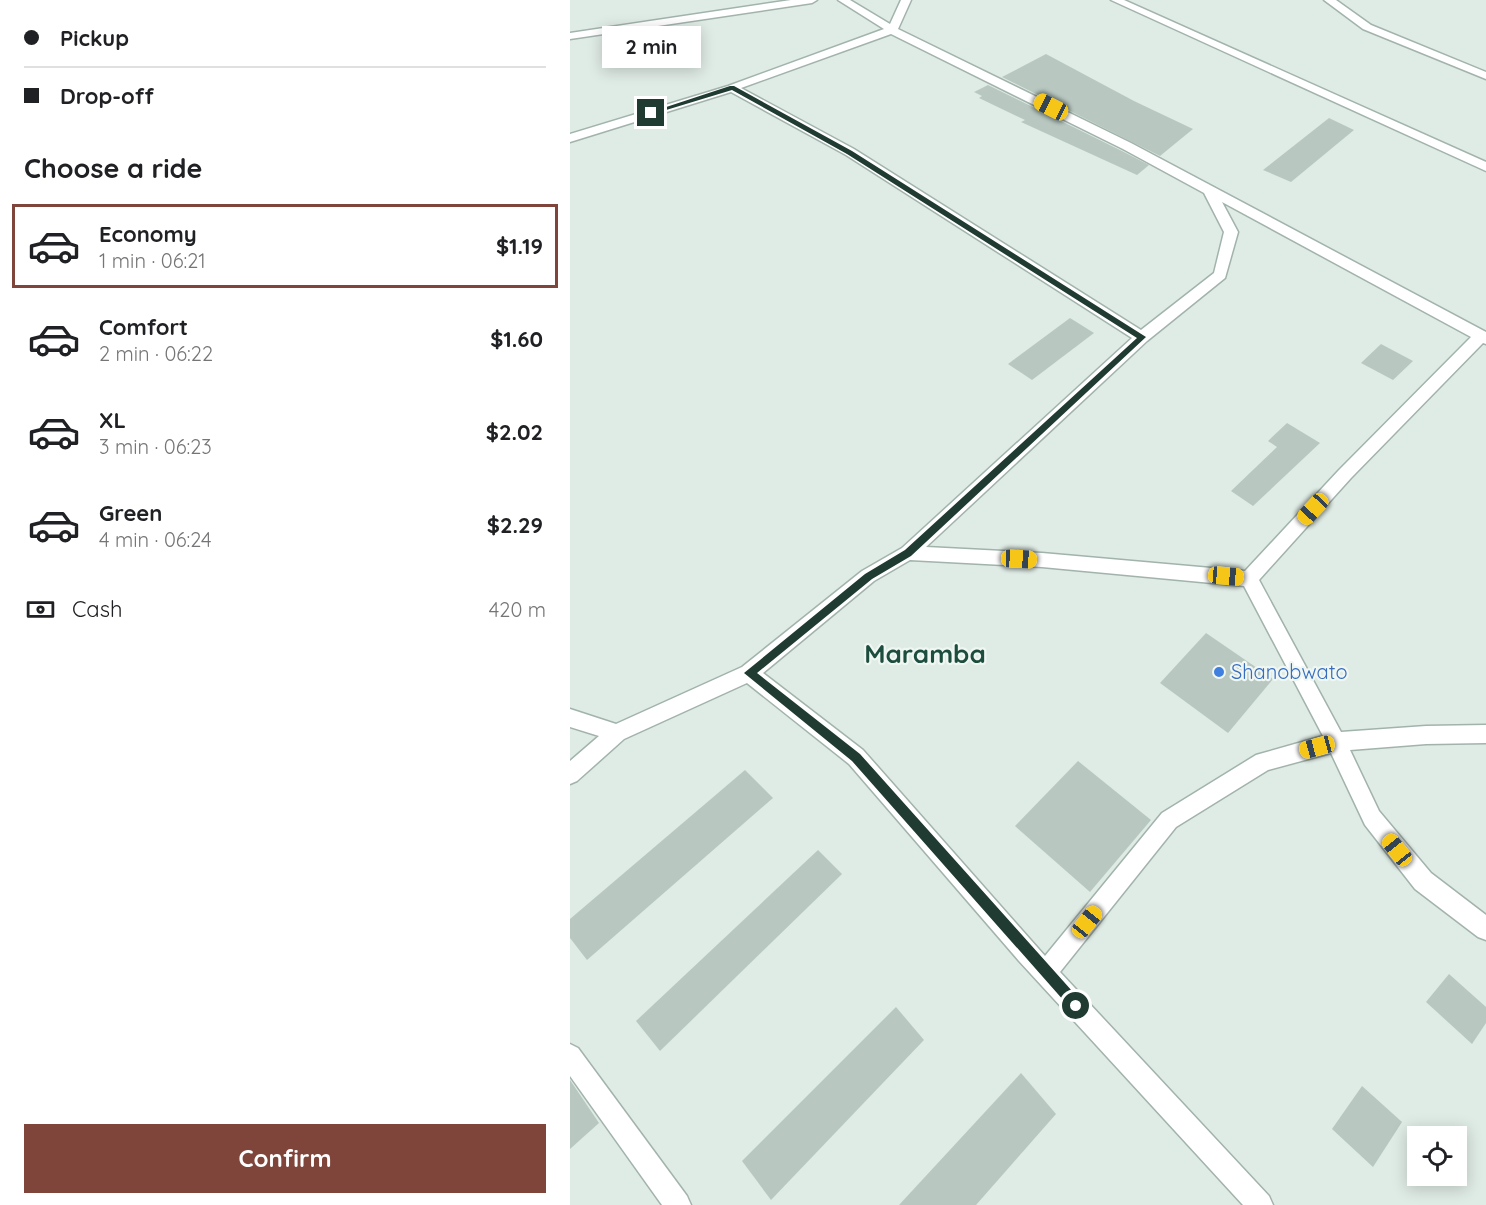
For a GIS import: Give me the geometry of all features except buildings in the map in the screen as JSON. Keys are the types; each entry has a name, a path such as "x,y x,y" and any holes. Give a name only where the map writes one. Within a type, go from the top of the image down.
{"street":[{"path":"570,36 812,0"},
{"path":"843,0 892,30 1117,141 1483,338 1345,474 1249,579"},
{"path":"570,138 732,88 892,30 906,0"},
{"path":"1116,0 1486,167"},
{"path":"1329,0 1367,27 1486,76"},
{"path":"732,88 850,152 1142,337"},
{"path":"570,774 617,733 750,673 868,576 908,553 1142,337 1220,275 1231,232 1209,191"},
{"path":"908,553 1042,560 1249,579"},
{"path":"1249,579 1336,742 1372,818 1423,881 1486,929"},
{"path":"750,673 856,757 1046,972 1260,1205"},
{"path":"570,718 617,733"},
{"path":"1046,972 1169,820 1263,762 1336,742 1426,735 1486,734"},
{"path":"570,1056 678,1205"}],"place":[{"name":"Shanobwato","path":"1219,672"}],"district":[{"name":"Maramba","path":"925,654"}],"route":[{"path":"651,113 732,88 850,152 1142,337 908,553 868,576 750,673 856,757 1076,1006"}]}
